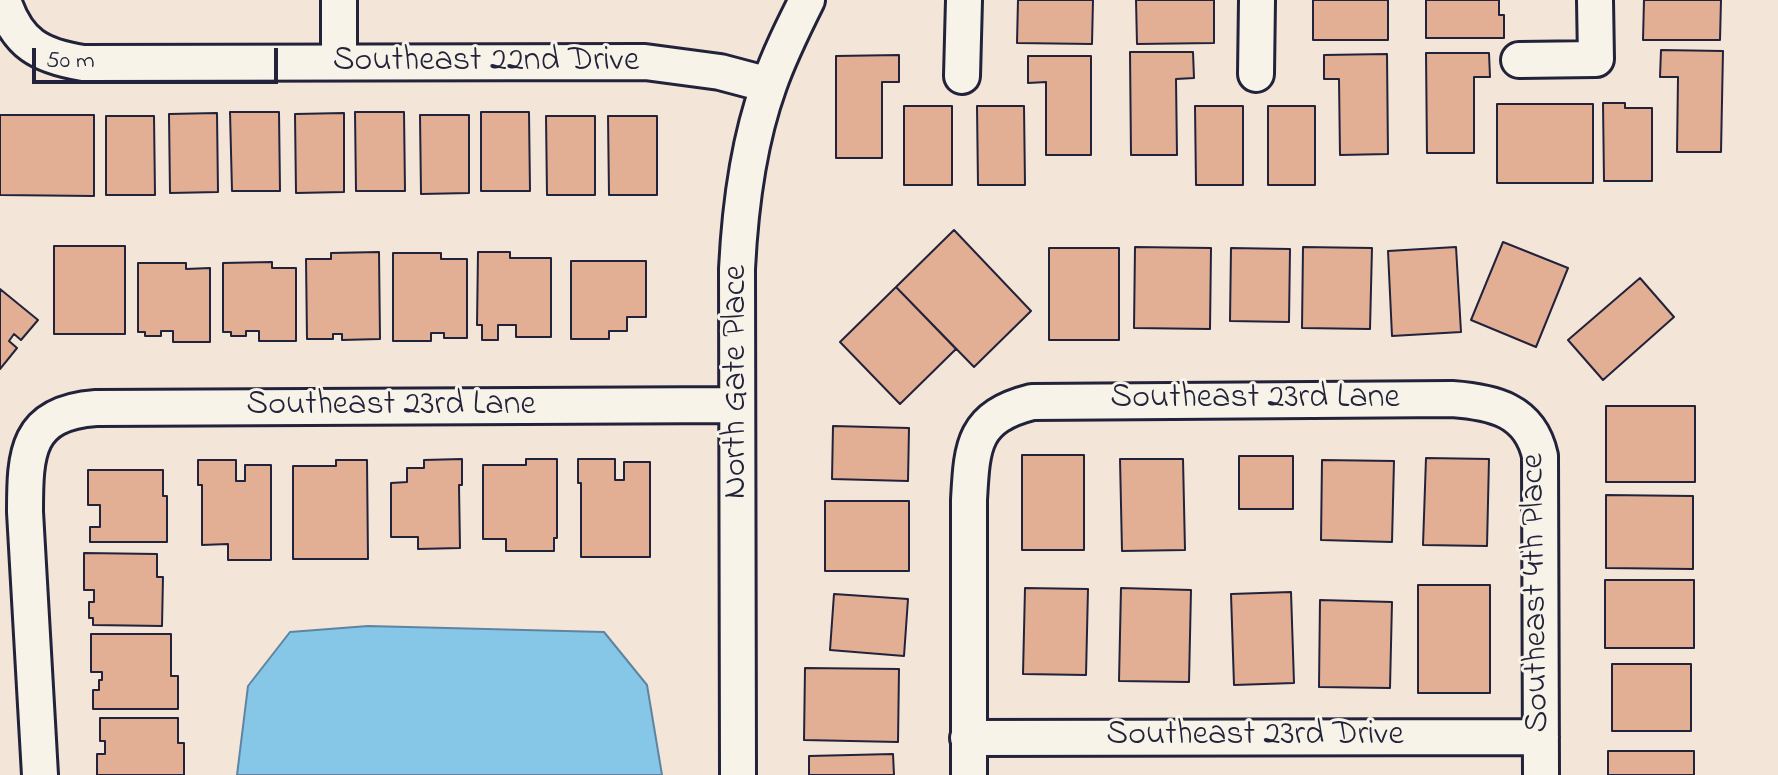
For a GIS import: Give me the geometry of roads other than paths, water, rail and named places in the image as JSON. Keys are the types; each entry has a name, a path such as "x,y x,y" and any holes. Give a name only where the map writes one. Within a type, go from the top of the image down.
{"street":[{"name":"Southeast 22nd Drive","path":"3,0 17,33 25,41 50,56 83,63 645,62 720,72 769,85"},
{"path":"339,0 339,62"},
{"name":"North Gate Place","path":"738,775 739,235 747,173 759,117 769,85 807,0"},
{"path":"962,76 964,0"},
{"path":"1256,74 1257,0"},
{"path":"1519,60 1596,59 1595,0"},
{"name":"Southeast 23rd Lane","path":"968,738 971,463 980,436 992,419 1009,409 1032,402 1452,399 1493,405 1518,418"},
{"name":"Southeast 23rd Lane","path":"40,775 25,479 31,446 38,434 48,422 68,411 96,408 737,405"},
{"name":"Southeast 4th Place","path":"1518,418 1537,442 1540,456 1541,775"},
{"name":"Southeast 23rd Drive","path":"968,738 1541,737"},
{"path":"968,738 969,775"}],"water":[{"path":"368,626 604,632 647,685 662,775 237,775 248,686 290,632"}]}
